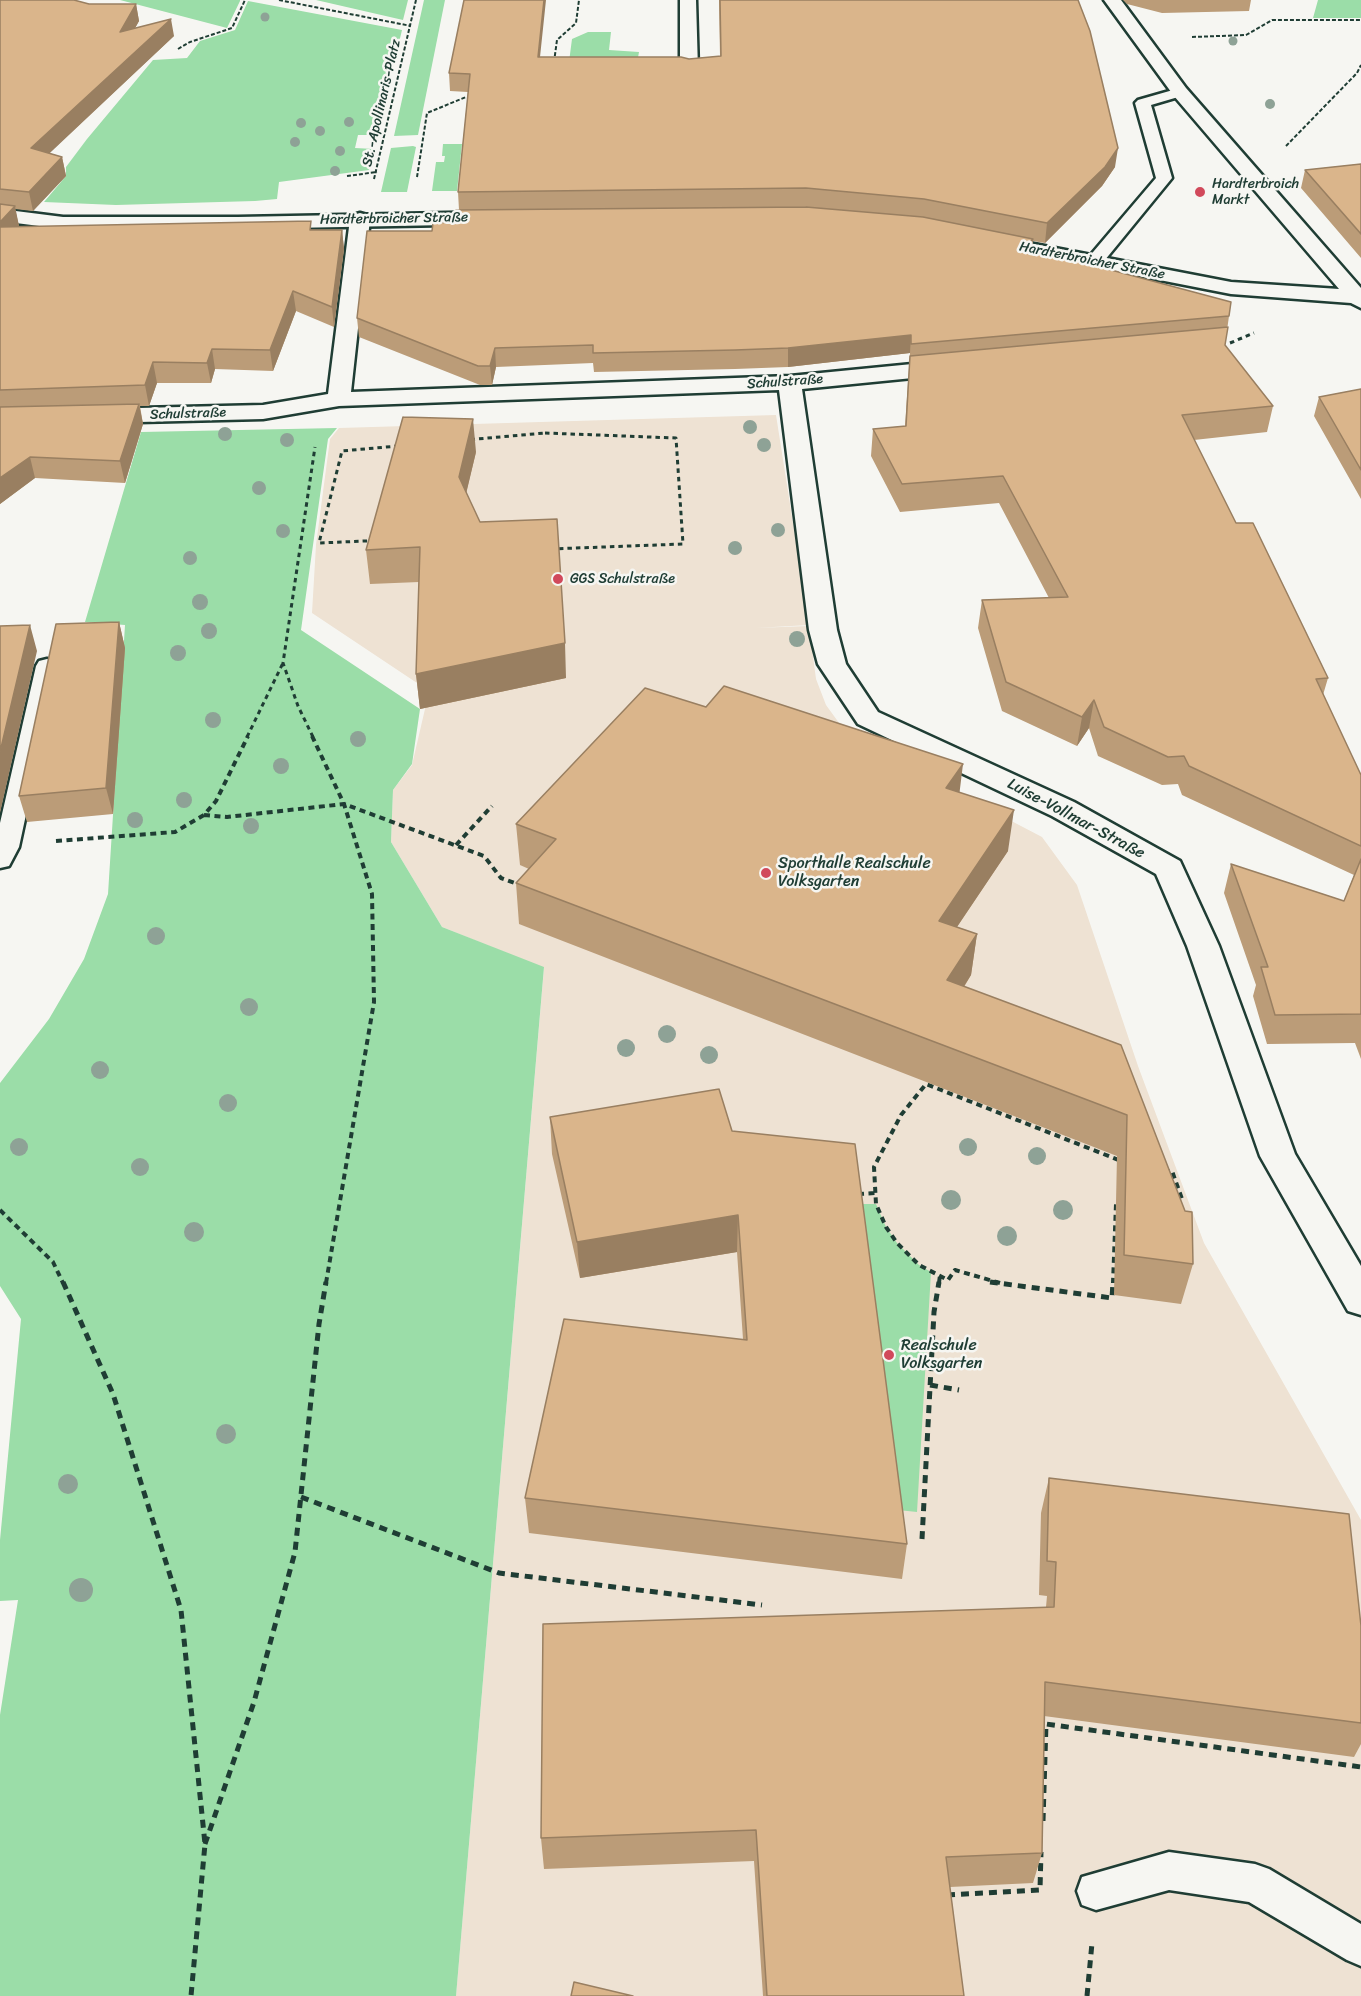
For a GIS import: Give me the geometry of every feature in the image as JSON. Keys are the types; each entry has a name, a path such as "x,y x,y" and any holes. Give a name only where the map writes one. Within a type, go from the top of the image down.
{"street":[{"path":"688,0 689,70"},
{"path":"1112,0 1180,92 1254,180 1360,298"},
{"name":"Hardterbroicher Straße","path":"0,215 63,223 238,223 360,219 518,218"},
{"path":"339,399 360,219"},
{"name":"Hardterbroicher Straße","path":"979,239 1231,288 1360,298"},
{"name":"Schulstraße","path":"72,417 263,412 339,399 790,383 973,365"},
{"name":"Luise-Vollmar-Straße","path":"790,383 822,622 832,664 868,718 1063,808 1169,868 1203,946 1278,1156 1361,1300"}],"lane":[{"path":"1094,262 1164,178 1143,103 1180,92"},
{"path":"4,853 50,651"},
{"path":"1096,1891 1169,1871 1255,1883 1361,1946"}],"path":[{"path":"178,49 190,42 232,28 245,0"},
{"name":"St.-Apollinaris-Platz","path":"279,0 411,26"},
{"name":"St.-Apollinaris-Platz","path":"360,219 377,172 416,0"},
{"path":"554,67 557,40 576,23 579,0"},
{"path":"1143,39 1246,35 1272,20 1361,20"},
{"path":"1254,180 1357,73 1361,65"},
{"path":"410,219 427,113 466,97"},
{"path":"4,853 95,837 175,832 204,815 216,801 283,663 315,446 339,399"},
{"path":"545,433 676,438 683,544 550,549 550,532 320,543 342,451 545,433"},
{"path":"205,1844 257,1692 295,1552 319,1324 374,1002 372,894 344,804 298,706 283,663"},
{"path":"204,815 227,817 344,804 484,856 501,878 523,886"},
{"path":"456,845 492,806"},
{"path":"926,1084 1144,1170 1172,1171 1182,1199 1116,1204 1112,1298 991,1282 955,1270 948,1280 940,1275 919,1265 897,1243 881,1215 875,1193 874,1167 882,1148 901,1115 926,1084"},
{"path":"853,1194 875,1193"},
{"path":"0,1210 53,1262 113,1394 181,1610 205,1844 191,1996"},
{"path":"922,1539 934,1312 940,1275"},
{"path":"930,1386 959,1390"},
{"path":"301,1497 498,1573 762,1605"},
{"path":"1042,1831 1046,1724 1361,1767"},
{"path":"948,1906 947,1894 1040,1890 1042,1842"}],"shaded area":[{"name":"Realschule Volksgarten","path":"776,415 809,625 755,628 809,626 816,679 826,705 842,727 866,745 1042,837 1077,885 1138,1066 1204,1243 1361,1520 1361,1996 456,1996 544,968 442,927 391,842 393,790 412,765 425,709 417,683 312,613 316,545 330,439 339,428"}],"green space":[{"path":"120,0 240,0 240,1 227,28"},
{"path":"316,0 408,0 403,20"},
{"path":"424,0 445,0 418,135 394,136"},
{"path":"1318,0 1361,0 1361,18 1313,18"},
{"path":"248,1 402,30 377,135 358,135 355,148 374,149 369,170 279,182 277,199 116,205 44,202 66,176 66,167 87,139 153,60 187,58 200,41 235,30"},
{"path":"588,32 611,32 609,50 639,52 637,63 569,62 572,39"},
{"path":"443,144 462,144 457,191 432,191 436,162 444,162"},
{"path":"416,147 407,192 381,192 391,148"},
{"path":"337,428 328,439 301,630 420,709 412,764 393,790 391,842 442,927 544,967 456,1996 0,1996 0,1715 18,1600 0,1601 0,1540 21,1319 0,1286 0,1083 49,1019 84,959 108,894 125,625 85,622 141,432"},
{"path":"858,1204 876,1204 886,1227 897,1243 919,1265 931,1272 917,1512 898,1510"}],"building":[{"path":"0,0 74,0 89,4 136,4 120,32 171,19 31,148 62,157 29,192 0,189"},
{"path":"464,0 544,0 538,57 681,57 689,59 721,56 720,0 1078,0 1090,31 1118,148 1105,167 1047,223 924,199 806,188 458,192 470,74 449,73"},
{"path":"1361,164 1361,234 1305,170"},
{"path":"0,204 15,206 0,222"},
{"path":"806,207 923,217 1033,239 1025,247 1231,302 1229,316 911,344 911,335 788,348 735,350 593,353 593,345 495,348 490,366 478,366 357,318 367,231 432,231 433,223 455,222 456,210"},
{"path":"311,221 310,230 342,230 332,307 293,291 270,350 212,349 207,363 153,362 145,385 0,390 0,227"},
{"path":"1228,327 1225,345 1273,406 1182,415 1236,523 1253,523 1328,678 1316,679 1361,775 1361,846 1189,766 1184,756 1168,757 1104,727 1094,700 1082,717 1006,682 982,600 1068,597 1003,476 902,484 873,429 906,426 910,356"},
{"path":"1361,389 1361,470 1319,397"},
{"path":"139,404 120,461 30,457 0,478 0,407"},
{"path":"403,417 473,419 459,477 480,522 557,519 565,643 416,674 420,547 366,550"},
{"path":"119,622 106,788 19,796 56,624"},
{"path":"30,625 0,752 0,626"},
{"path":"724,686 963,764 946,788 1014,810 939,921 977,934 947,980 1121,1045 1185,1211 1192,1212 1193,1264 1124,1255 1127,1115 516,883 556,839 516,824 645,688 706,707"},
{"path":"1361,859 1361,1014 1275,1015 1261,967 1268,967 1231,864 1344,901"},
{"path":"719,1089 732,1131 855,1144 907,1544 525,1498 564,1319 747,1340 738,1215 577,1242 550,1117"},
{"path":"1049,1478 1349,1514 1361,1626 1361,1723 1045,1682 1042,1853 946,1857 964,1996 767,1996 756,1830 541,1838 543,1624 1054,1607 1056,1562 1047,1561"},
{"path":"574,1982 633,1996 571,1996"}],"place":[{"name":"Hardterbroich Markt","path":"1200,192"},
{"name":"GGS Schulstraße","path":"558,579"},
{"name":"Sporthalle Realschule Volksgarten","path":"766,873"},
{"name":"Realschule Volksgarten","path":"889,1355"}]}
